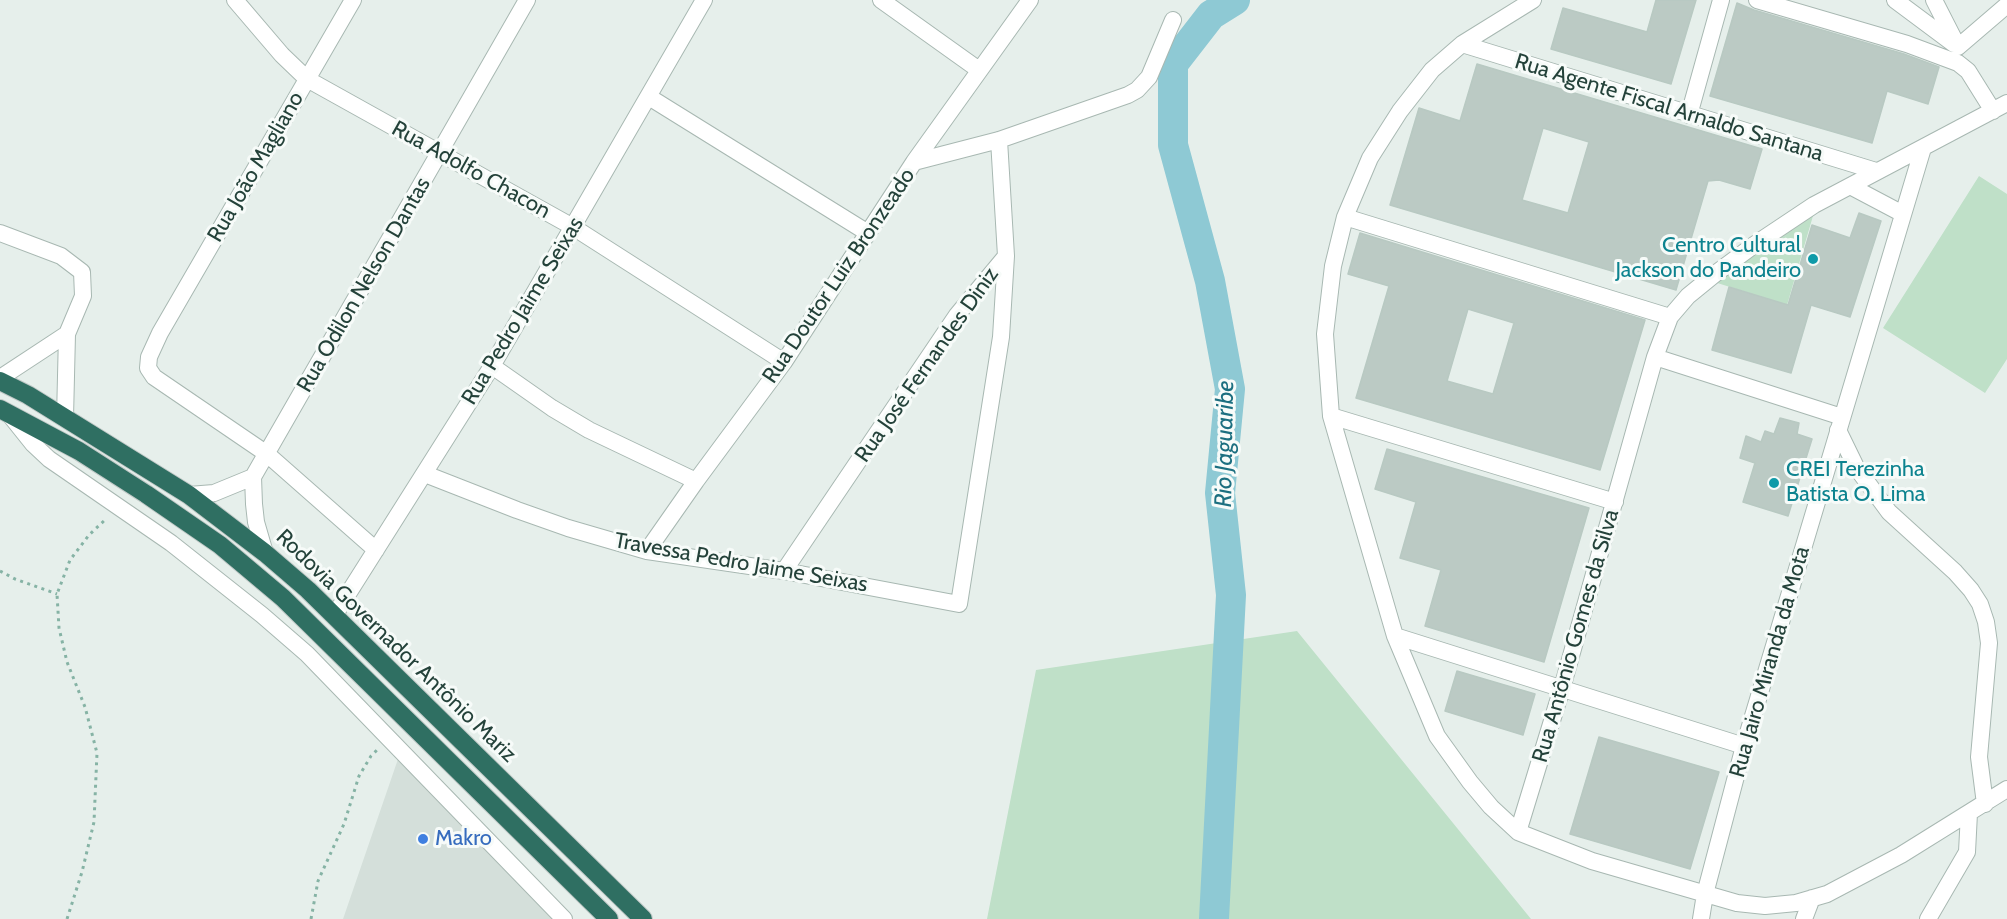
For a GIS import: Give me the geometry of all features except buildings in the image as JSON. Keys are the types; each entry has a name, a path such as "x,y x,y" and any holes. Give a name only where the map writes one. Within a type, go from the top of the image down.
{"highway":[{"name":"Rodovia Governador Antônio Mariz","path":"0,380 189,495 265,553 334,616 643,919"},
{"name":"Rodovia Governador Antônio Mariz","path":"4,411 79,451 146,494 219,545 283,598 609,919"}],"street":[{"name":"Rua Adolfo Chacon","path":"235,0 282,55 307,79 573,227 784,362"},
{"name":"Rua João Magliano","path":"353,0 160,333 149,357 148,368 154,377 267,454 376,550"},
{"name":"Rua Odilon Nelson Dantas","path":"253,477 527,0"},
{"name":"Rua Pedro Jaime Seixas","path":"334,616 492,366 704,0"},
{"path":"881,0 979,70"},
{"name":"Rua Doutor Luiz Bronzeado","path":"647,551 784,362 914,162 1030,0"},
{"path":"1533,0 1462,44 1432,70 1400,111 1370,158 1345,217 1333,266 1326,334 1331,416 1395,636 1437,736 1491,807 1518,831 1592,861 1737,903 1765,906 1796,903 1827,894 1901,855 2007,789"},
{"path":"1689,115 1721,0"},
{"path":"1757,0 1907,44 1958,55"},
{"path":"1895,0 1958,55"},
{"path":"1934,0 1958,55 1968,71 2000,107"},
{"path":"1958,55 2007,5"},
{"path":"914,162 999,140 1128,95 1137,90 1149,77 1173,20"},
{"name":"Rua Agente Fiscal Arnaldo Santana","path":"1462,44 1876,171"},
{"path":"649,97 868,233"},
{"name":"Rua Antônio Gomes da Silva","path":"1518,831 1562,688 1655,357 1670,317 1706,281 1754,245 1814,206 2000,107"},
{"name":"Rua José Fernandes Diniz","path":"784,571 957,315 1006,256 999,140"},
{"name":"Rua Jairo Miranda da Mota","path":"1701,919 1705,894 1744,746 1923,148"},
{"path":"1850,186 1903,214"},
{"path":"1345,217 1670,317"},
{"path":"0,233 61,256 82,272 83,296 67,334 65,418"},
{"name":"Travessa Pedro Jaime Seixas","path":"425,474 537,517 647,551 784,571 959,604 1001,337 1006,256"},
{"path":"0,380 67,334"},
{"path":"1655,357 1840,424 1856,467 1889,512 1955,572 1971,590 1980,604 1989,643 1979,757 1984,804"},
{"path":"492,366 552,408 589,430 696,481"},
{"path":"4,411 48,459 171,543 307,654 564,919"},
{"path":"1331,416 1615,502"},
{"path":"189,495 214,493 253,477 256,522 265,553"},
{"path":"1395,636 1744,746"},
{"path":"1928,919 1967,852 1969,813"},
{"path":"1804,919 1812,898"}],"path":[{"path":"67,919 82,872 94,822 97,753 85,707 66,662 59,628 57,594 70,560 89,535 119,508"},
{"path":"0,571 57,594"},
{"path":"311,919 318,881 344,824 359,776 371,756 390,738"}],"shaded area":[{"name":"Makro","path":"398,759 554,919 343,919"}],"green space":[{"path":"1979,176 2007,194 2007,359 1985,393 1883,328"},
{"path":"1815,209 1787,305 1711,281"},
{"path":"1297,631 1531,919 987,919 1036,670"}],"waterway":[{"name":"Rio Jaguaribe","path":"1214,919 1231,595 1220,493 1230,389 1210,281 1173,145 1173,64 1211,15 1235,0"}],"place":[{"name":"Centro Cultural Jackson do Pandeiro","path":"1813,259"},
{"name":"CREI Terezinha Batista O. Lima","path":"1774,483"},
{"name":"Makro","path":"423,839"}]}
